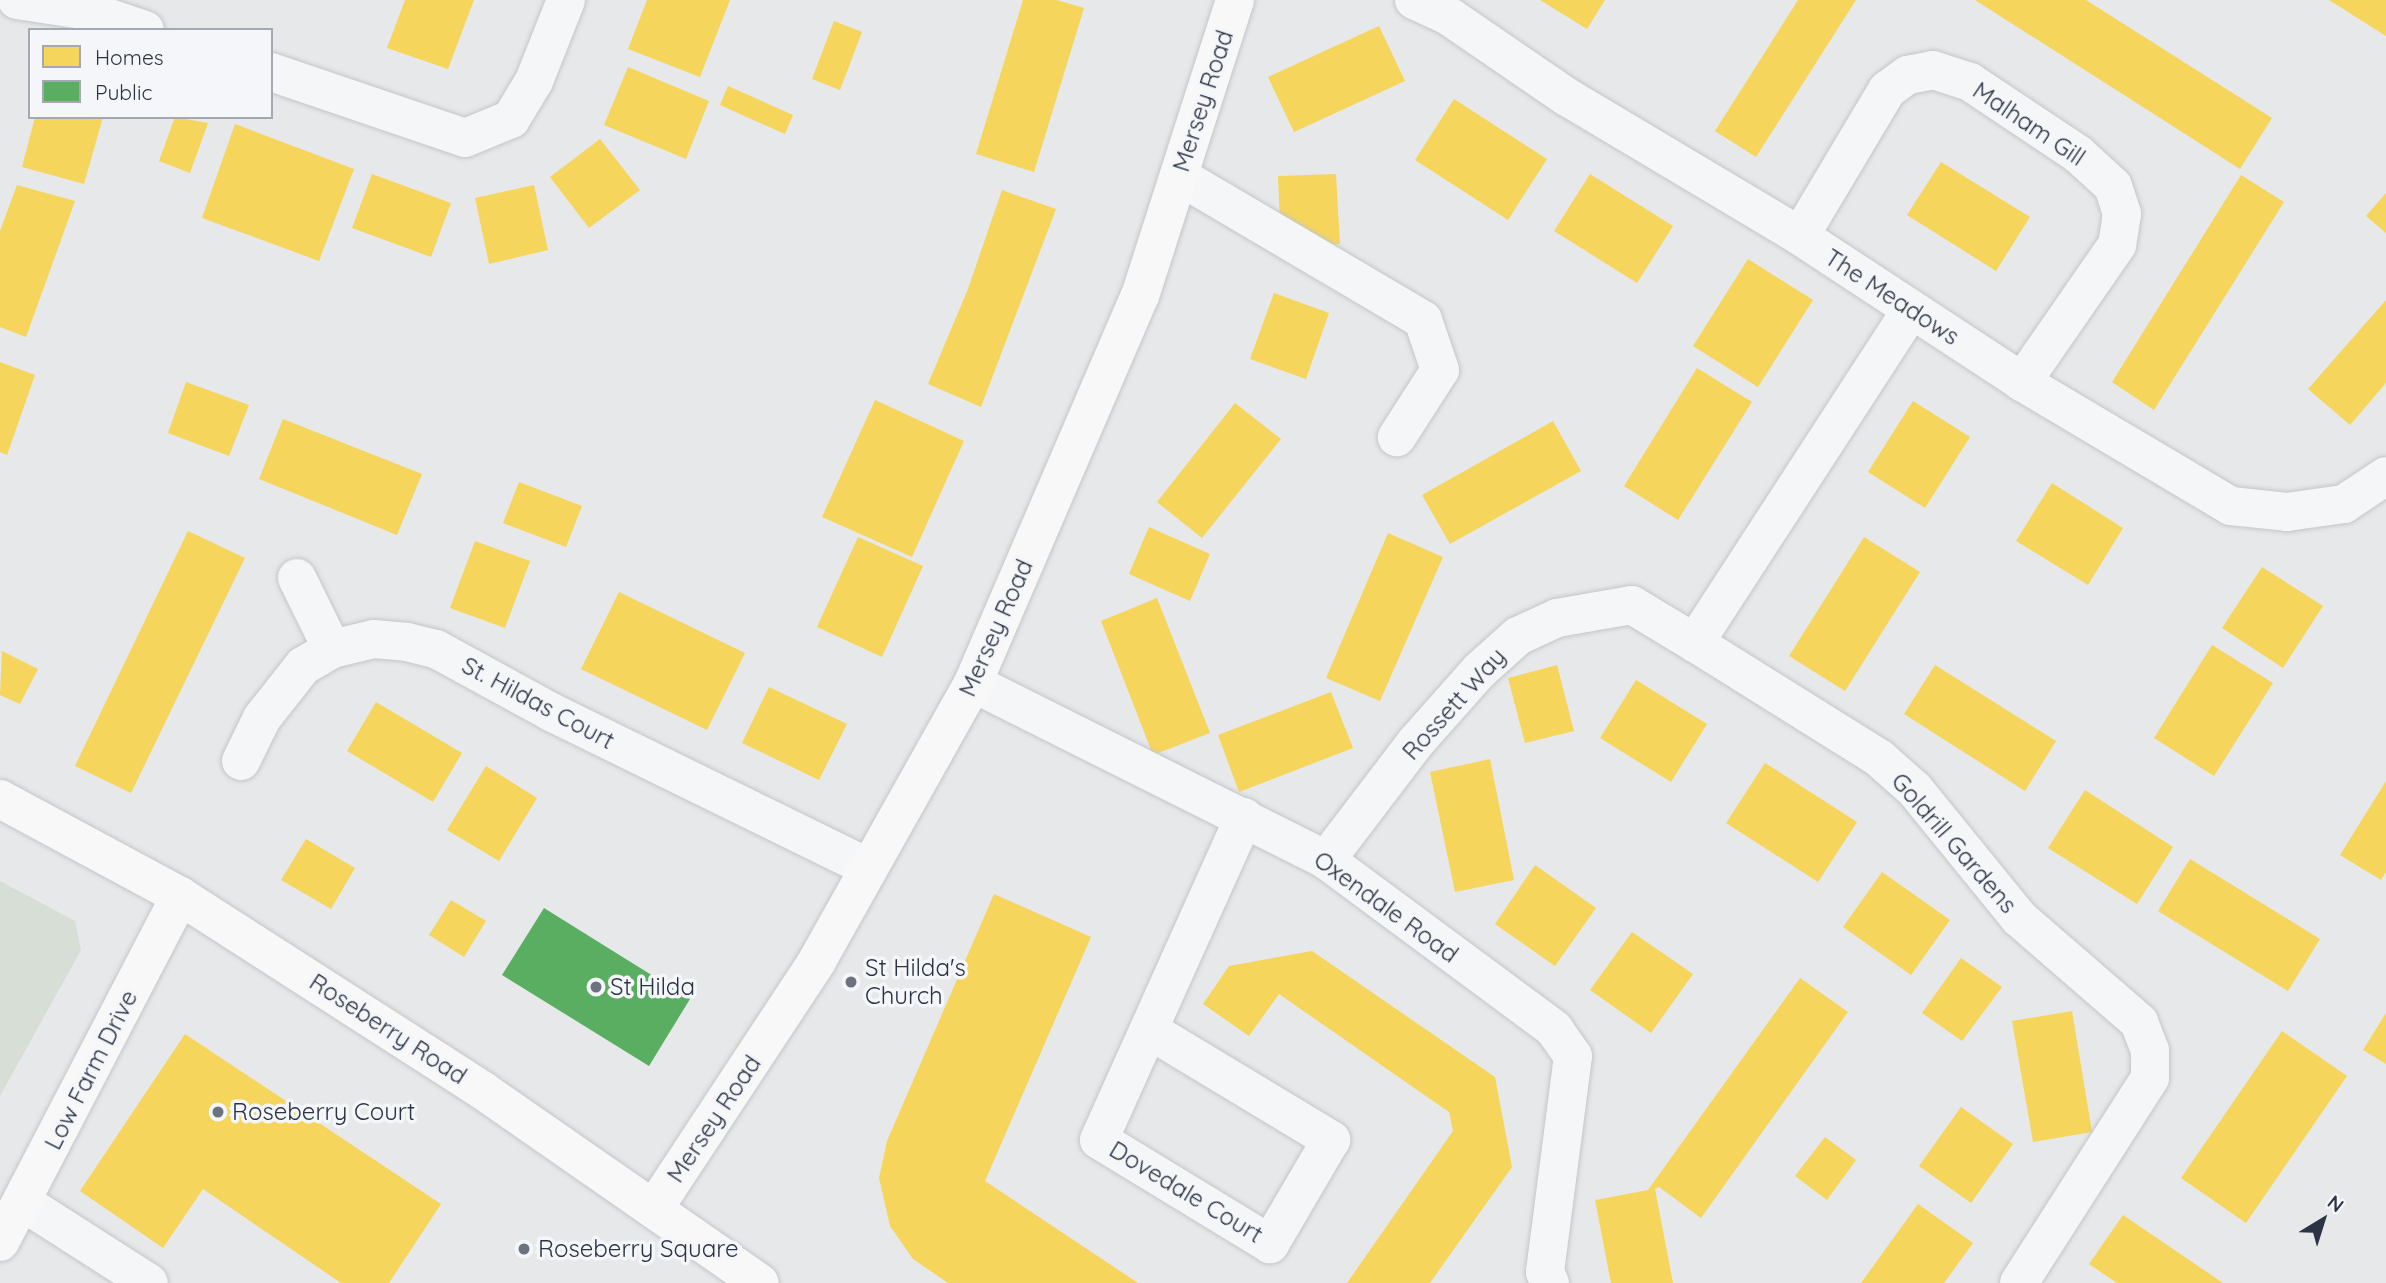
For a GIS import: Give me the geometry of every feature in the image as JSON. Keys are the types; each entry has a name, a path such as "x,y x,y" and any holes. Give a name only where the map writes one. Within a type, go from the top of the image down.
{"street":[{"path":"17,0 89,11 139,28"},
{"path":"273,73 465,138 511,119 534,81 566,0"},
{"name":"Mersey Road","path":"655,1207 817,961 973,683 1140,296 1235,0"},
{"name":"The Meadows","path":"1414,0 1450,17 1567,96 1800,236 2022,382 2231,506 2287,512 2344,504 2386,476"},
{"name":"Malham Gill","path":"1800,236 1887,90 1908,75 1933,70 1970,82 2078,154 2113,186 2122,214 2117,245 2022,382"},
{"path":"1179,176 1423,320 1440,370 1397,437"},
{"path":"1695,643 1911,310"},
{"path":"297,578 332,649"},
{"name":"Rossett Way","path":"1326,860 1416,742 1480,670 1518,636 1557,618 1632,605 1695,643"},
{"name":"St. Hildas Court","path":"241,761 280,690 303,667 332,649 374,639 436,649 551,712 869,868"},
{"name":"Goldrill Gardens","path":"1695,643 1879,758 1915,790 2019,918 2139,1022 2150,1049 2150,1078 2019,1283"},
{"name":"Oxendale Road","path":"973,683 1326,860 1554,1030 1573,1056 1545,1272 1550,1283"},
{"name":"Roseberry Road","path":"0,799 180,896 482,1090 655,1207 760,1283"},
{"name":"Dovedale Court","path":"1149,1030 1331,1140 1270,1244 1099,1140 1244,817"},
{"name":"Low Farm Drive","path":"0,1242 24,1203 180,896"},
{"path":"24,1203 149,1283"}],"shaded area":[{"path":"0,881 75,921 81,950 0,1096"}],"building: Homes":[{"path":"405,0 474,0 448,69 387,48"},
{"path":"647,0 730,0 700,77 628,49"},
{"path":"1023,0 1057,0 1084,8 1034,172 976,154"},
{"path":"1540,0 1605,0 1587,29"},
{"path":"1798,0 1856,0 1756,157 1715,131"},
{"path":"1975,0 2086,0 2272,118 2240,169"},
{"path":"2329,0 2386,0 2386,36"},
{"path":"834,21 862,32 840,90 812,79"},
{"path":"1379,26 1405,81 1294,132 1268,77"},
{"path":"628,67 709,101 686,159 604,125"},
{"path":"728,86 793,115 785,134 720,105"},
{"path":"1454,99 1547,159 1508,220 1415,160"},
{"path":"34,119 102,119 84,184 22,167"},
{"path":"174,119 208,123 190,173 159,161"},
{"path":"235,124 354,169 319,261 202,218"},
{"path":"600,139 640,190 589,228 550,177"},
{"path":"1941,162 2030,217 1996,271 1907,215"},
{"path":"372,174 451,203 431,257 352,228"},
{"path":"1336,174 1340,244 1281,247 1278,176"},
{"path":"1590,174 1673,226 1637,283 1554,231"},
{"path":"2241,175 2284,202 2154,410 2112,382"},
{"path":"17,185 75,201 26,337 0,327 0,231"},
{"path":"534,185 548,250 489,264 475,198"},
{"path":"1002,190 1056,209 981,407 928,384 968,289"},
{"path":"2386,193 2386,233 2366,216"},
{"path":"1748,259 1813,300 1758,387 1693,346"},
{"path":"1274,293 1329,313 1306,379 1250,359"},
{"path":"2386,300 2386,383 2350,425 2308,389"},
{"path":"0,362 35,375 7,455 0,452"},
{"path":"1697,368 1752,402 1678,520 1624,486"},
{"path":"186,382 249,405 229,456 168,433"},
{"path":"875,400 964,441 912,557 822,517"},
{"path":"1913,401 1970,437 1925,508 1868,472"},
{"path":"1235,403 1281,439 1202,538 1157,502"},
{"path":"283,419 422,474 397,535 259,479"},
{"path":"1553,421 1581,471 1450,544 1422,495"},
{"path":"519,482 582,506 566,547 503,523"},
{"path":"2052,483 2123,528 2088,585 2016,541"},
{"path":"1149,527 1210,554 1190,601 1129,574"},
{"path":"188,531 245,558 131,793 75,766"},
{"path":"1388,533 1443,557 1380,701 1326,678"},
{"path":"858,537 923,566 882,657 817,627"},
{"path":"1864,537 1920,572 1845,691 1789,656"},
{"path":"475,541 530,561 505,628 450,608"},
{"path":"2262,567 2323,606 2283,668 2222,628"},
{"path":"619,592 745,653 707,730 581,669"},
{"path":"1157,598 1210,733 1153,755 1101,621"},
{"path":"2212,645 2273,683 2214,776 2154,738"},
{"path":"2,651 38,669 20,704 0,695"},
{"path":"1557,665 1574,731 1525,743 1508,678"},
{"path":"1935,665 2056,741 2025,791 1904,714"},
{"path":"1636,680 1707,724 1671,782 1600,738"},
{"path":"769,687 847,724 819,780 742,743"},
{"path":"1331,692 1353,748 1239,792 1218,735"},
{"path":"376,702 462,753 433,802 347,751"},
{"path":"1490,759 1514,880 1455,892 1430,772"},
{"path":"1765,763 1857,822 1818,882 1726,823"},
{"path":"486,766 537,798 499,861 447,830"},
{"path":"2386,781 2386,872 2381,880 2340,855"},
{"path":"2085,790 2173,847 2137,904 2048,848"},
{"path":"306,839 355,868 331,909 281,880"},
{"path":"2190,859 2320,939 2288,991 2158,911"},
{"path":"1535,865 1596,908 1555,966 1495,924"},
{"path":"1882,872 1950,920 1911,975 1843,927"},
{"path":"994,894 1091,937 985,1181 1138,1283 948,1283 913,1259 890,1226 879,1178 887,1141"},
{"path":"451,900 486,921 464,957 429,935"},
{"path":"1632,932 1693,974 1651,1033 1590,990"},
{"path":"1312,951 1495,1077 1512,1167 1430,1283 1347,1283 1453,1131 1449,1112 1279,994 1249,1036 1203,1004 1229,966"},
{"path":"1961,958 2002,987 1962,1041 1922,1013"},
{"path":"1800,978 1848,1012 1701,1218 1659,1187 1655,1189 1673,1283 1611,1283 1595,1200 1648,1190"},
{"path":"2072,1011 2092,1132 2033,1142 2012,1021"},
{"path":"2386,1013 2386,1064 2363,1050"},
{"path":"2282,1031 2347,1076 2246,1223 2181,1178"},
{"name":"Roseberry Court","path":"185,1034 441,1204 389,1283 341,1283 203,1189 163,1248 80,1191"},
{"path":"1961,1107 2013,1144 1971,1203 1919,1166"},
{"path":"1825,1137 1856,1160 1827,1200 1795,1176"},
{"path":"1918,1204 1973,1243 1944,1283 1861,1283"},
{"path":"2123,1215 2223,1283 2117,1283 2089,1264"}],"building: Public":[{"name":"St Hilda","path":"544,908 690,999 649,1066 502,975"}],"place":[{"name":"St Hilda's Church","path":"851,982"},
{"name":"St Hilda","path":"596,987"},
{"name":"Roseberry Court","path":"218,1112"},
{"name":"Roseberry Square","path":"524,1249"}]}
